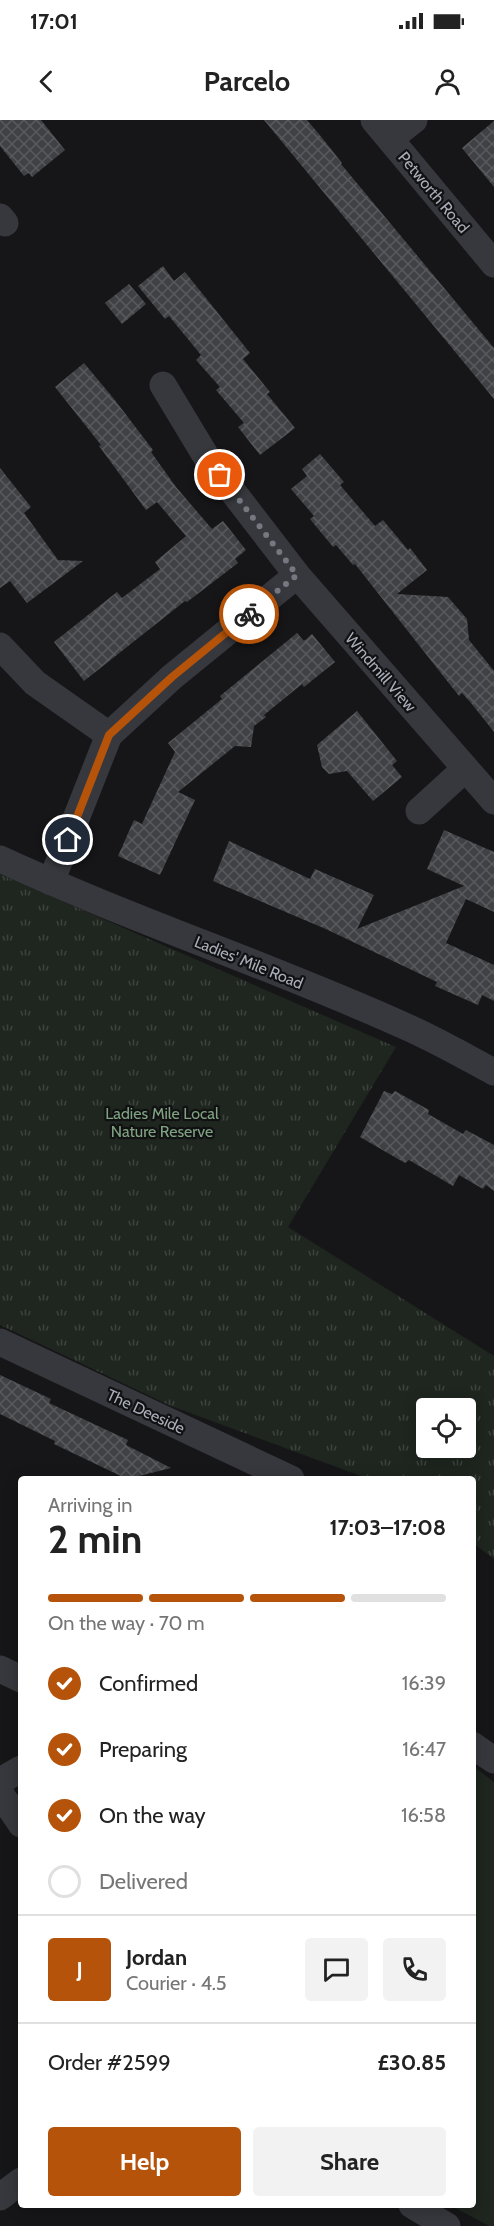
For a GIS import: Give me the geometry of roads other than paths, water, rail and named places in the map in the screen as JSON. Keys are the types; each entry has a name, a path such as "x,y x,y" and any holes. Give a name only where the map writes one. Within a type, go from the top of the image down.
{"street":[{"path":"382,130 414,120"},
{"name":"Petworth Road","path":"382,130 494,264"},
{"name":"Windmill View","path":"163,385 207,458 297,575 494,801"},
{"path":"51,882 109,735 172,677 297,575"},
{"path":"0,646 35,683 109,735"},
{"path":"419,811 465,769"},
{"name":"Ladies' Mile Road","path":"0,859 51,882 360,1006 412,1029 494,1072"},
{"name":"The Deeside","path":"0,1342 285,1476"},
{"path":"0,1669 18,1678"},
{"path":"476,1747 494,1760"},
{"path":"0,1781 18,1771"},
{"path":"0,1793 18,1820"},
{"path":"0,2197 18,2183"},
{"path":"417,2208 447,2226"}],"park label":[{"name":"Ladies Mile Local Nature Reserve","path":"162,1122"}]}
